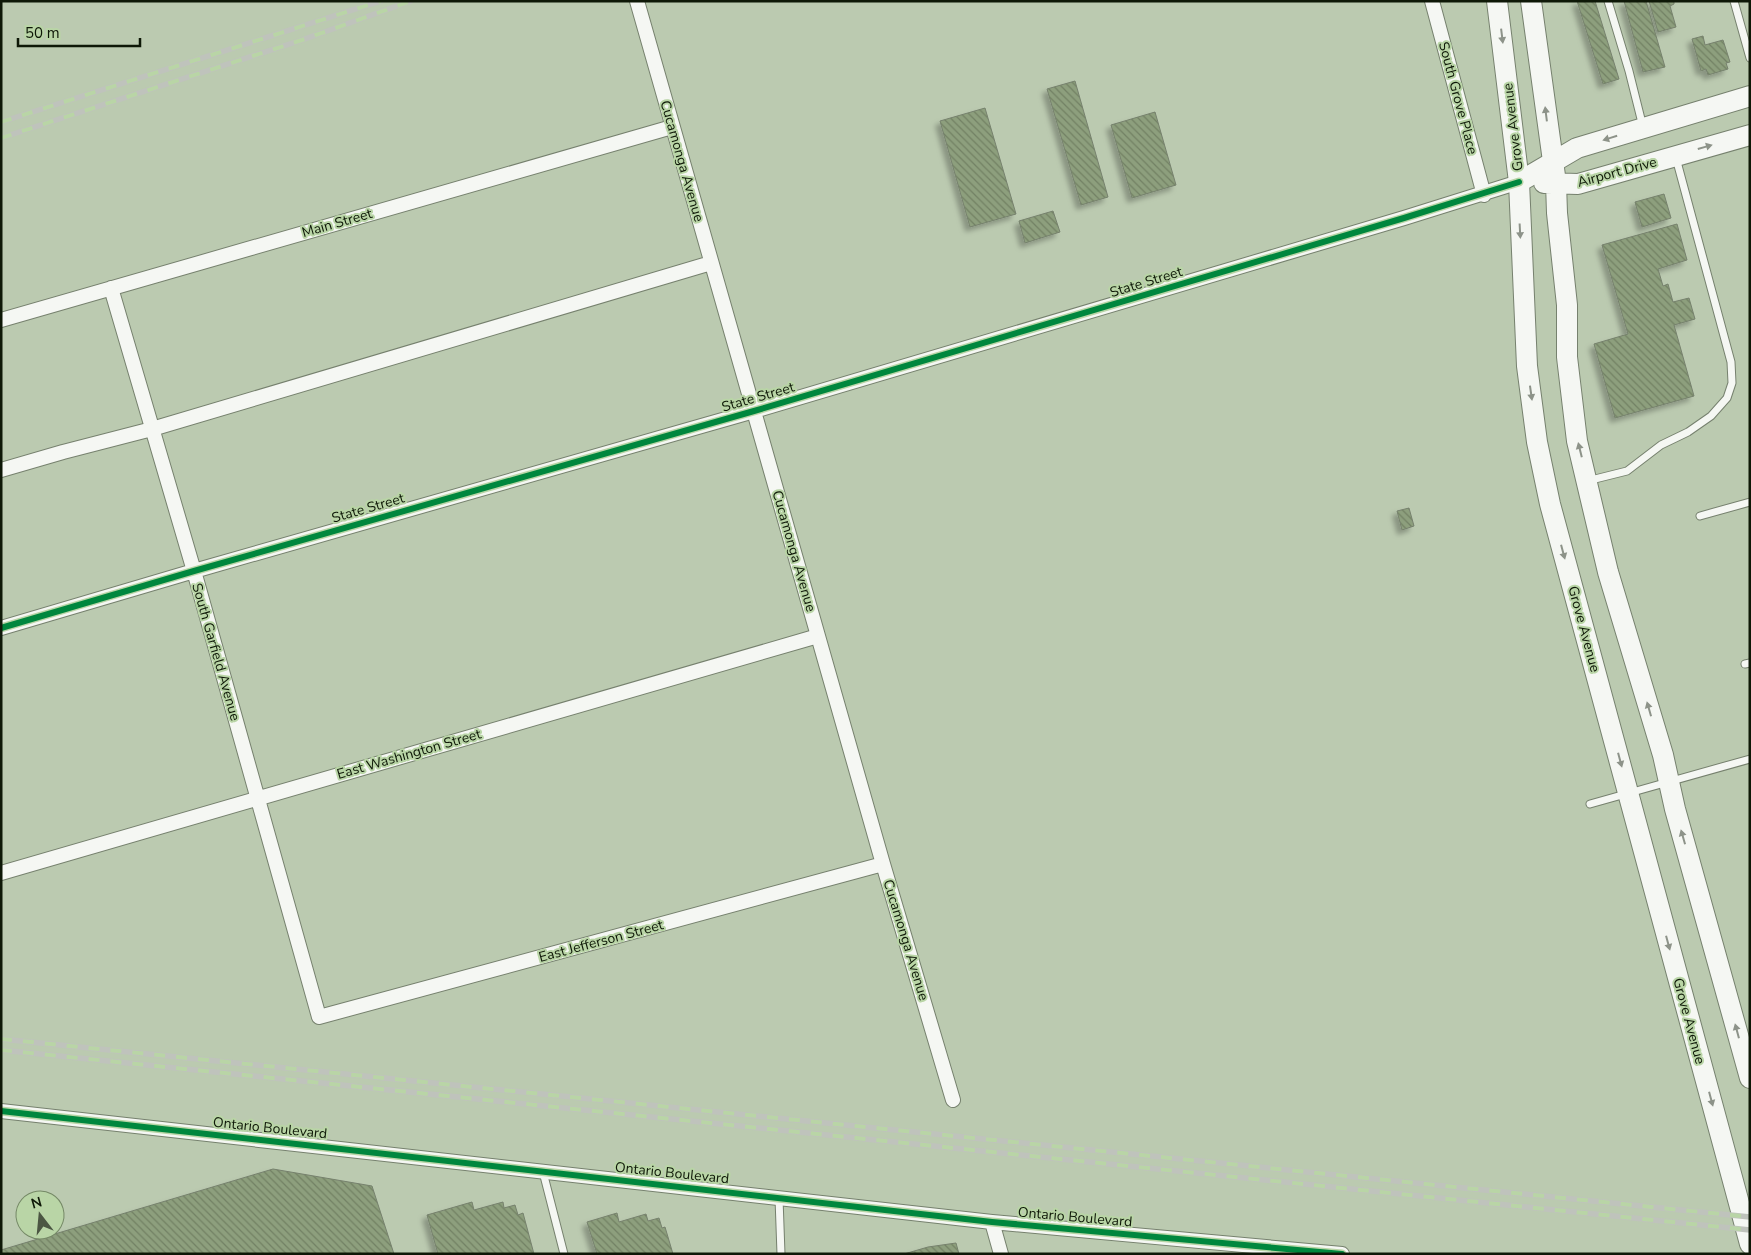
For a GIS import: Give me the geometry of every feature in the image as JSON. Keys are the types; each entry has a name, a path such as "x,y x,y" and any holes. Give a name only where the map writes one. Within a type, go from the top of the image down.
{"main road":[{"name":"Grove Avenue","path":"1497,1 1519,182 1527,366 1537,442 1550,504 1750,1244"},
{"path":"1531,1 1556,183 1566,305 1568,357 1577,440 1608,572 1670,781 1675,809 1750,1078"},
{"path":"1519,182 1577,148 1750,96"},
{"name":"Airport Drive","path":"1519,182 1578,184 1750,134"}],"street":[{"name":"Cucamonga Avenue","path":"637,1 883,864 953,1100"},
{"name":"South Grove Place","path":"1432,1 1484,195"},
{"name":"Main Street","path":"1,320 672,127"},
{"name":"State Street","path":"1,628 754,411 1484,195 1519,182"},
{"path":"1,470 152,429 711,264"},
{"name":"South Garfield Avenue","path":"111,288 194,571 319,1017"},
{"name":"East Washington Street","path":"1,873 818,636"},
{"name":"East Jefferson Street","path":"319,1017 883,864"},
{"name":"Ontario Boulevard","path":"1,1111 992,1222 1342,1254"},
{"path":"992,1222 1001,1254"}],"lane":[{"path":"1608,1 1629,71 1643,128"},
{"path":"1734,1 1750,58"},
{"path":"1587,481 1627,472 1661,445 1688,432 1711,416 1726,398 1732,383 1731,362 1675,156"},
{"path":"1700,516 1750,502"},
{"path":"1590,804 1750,758"},
{"path":"543,1172 564,1254"},
{"path":"779,1198 781,1254"}],"building":[{"path":"1577,1 1595,1 1619,79 1603,84"},
{"path":"1624,1 1646,1 1665,67 1643,72"},
{"path":"1649,1 1674,1 1674,4 1670,6 1676,27 1658,32"},
{"path":"1703,36 1705,45 1723,40 1730,62 1726,63 1728,69 1708,75 1706,69 1701,71 1692,39"},
{"path":"1075,81 1108,197 1081,205 1047,89"},
{"path":"985,108 1016,214 970,227 940,121"},
{"path":"1155,112 1176,185 1132,198 1111,125"},
{"path":"1664,194 1671,218 1642,227 1635,202"},
{"path":"1053,211 1060,232 1025,243 1019,221"},
{"path":"1677,224 1687,260 1658,269 1663,286 1668,284 1673,302 1689,298 1695,319 1674,325 1694,396 1615,418 1594,344 1628,334 1602,245"},
{"path":"1409,508 1414,526 1402,530 1397,511"},
{"path":"273,1169 372,1186 394,1254 1,1254 1,1250 35,1240 65,1240 65,1231"},
{"path":"472,1202 474,1210 503,1202 504,1208 515,1205 518,1215 523,1213 534,1254 438,1254 427,1215"},
{"path":"617,1213 619,1222 646,1214 648,1221 659,1218 662,1228 665,1227 673,1254 597,1254 587,1222"},
{"path":"956,1243 959,1254 904,1254 928,1247"}],"railway":[{"path":"1,122 381,1"},
{"path":"1,138 302,40 411,1"},
{"path":"1,1039 1750,1217"},
{"path":"1,1050 1750,1230"}],"cycle path":[{"path":"1,628 754,411 1404,218 1519,182"},
{"path":"1,1111 992,1222 1342,1254"}]}
